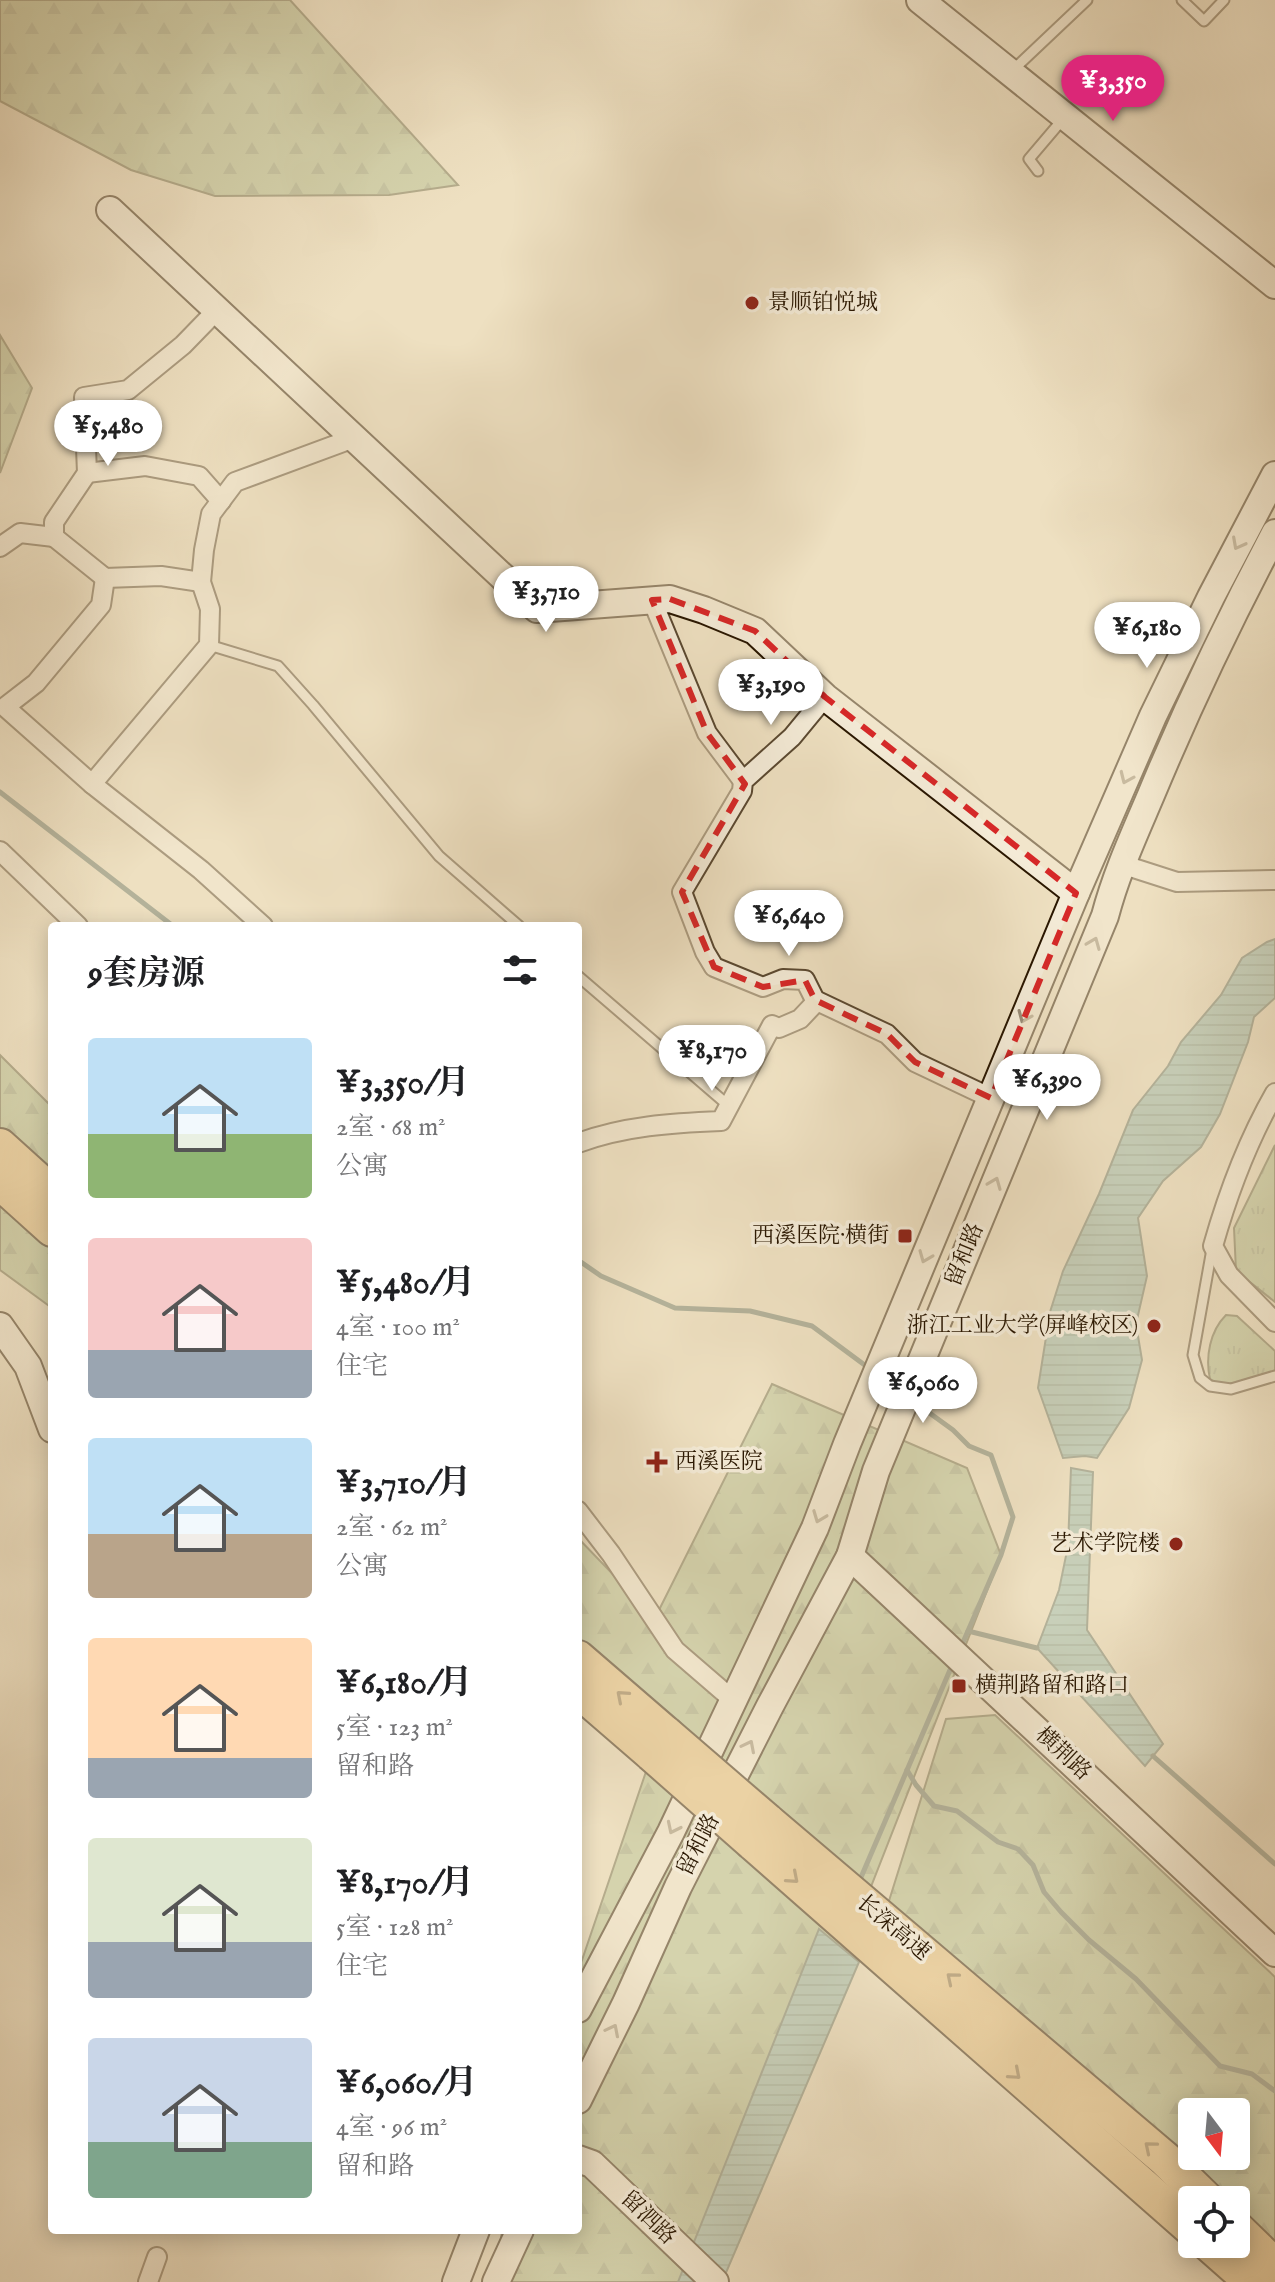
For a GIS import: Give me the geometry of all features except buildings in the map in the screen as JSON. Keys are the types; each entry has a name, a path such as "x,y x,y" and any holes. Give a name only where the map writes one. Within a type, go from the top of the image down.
{"highway":[{"path":"0,1146 48,1189"},
{"path":"0,1182 48,1225"},
{"name":"长深高速","path":"582,1662 659,1744 848,1908 1165,2159 1193,2186"},
{"name":"长深高速","path":"582,1693 659,1744"},
{"name":"长深高速","path":"848,1908 1096,2144 1178,2217"},
{"path":"1096,2144 1178,2226"},
{"path":"1250,2242 1275,2266"},
{"path":"1210,2258 1233,2282"},
{"path":"1225,2258 1252,2282"}],"main road":[{"path":"920,0 1275,285"},
{"path":"110,210 537,609 670,599 755,631 825,697 1076,893"},
{"name":"留和路","path":"582,2001 671,1832 815,1528 1076,893 1153,716 1275,475"},
{"name":"留和路","path":"582,2092 678,1887 850,1556 876,1471 1105,916 1113,883 1174,738 1275,533"},
{"path":"0,1326 28,1366 48,1418"},
{"name":"横荆路","path":"850,1556 1275,1953"},
{"name":"留泗路","path":"582,2160 592,2164 715,2282"},
{"path":"456,2282 474,2234"},
{"path":"496,2282 518,2234"}],"street":[{"path":"54,537 54,522 87,473 84,397 128,390 183,345 217,310"},
{"path":"92,784 209,645 210,609 201,582 204,550 211,514 235,482 354,438"},
{"path":"87,473 145,466 199,476 221,501"},
{"path":"0,547 20,533 54,537 105,578 161,576 201,582"},
{"path":"105,578 101,605 36,683 2,705 92,784 201,870 259,922"},
{"path":"652,600 707,733 743,781"},
{"path":"825,697 792,737 743,781 742,791 682,892 705,952 714,967 763,987 783,979 805,980 817,1001 887,1034 915,1062 991,1098"},
{"path":"0,851 74,922"},
{"path":"1121,864 1177,882 1275,880"},
{"path":"582,1142 650,1126 721,1121 772,1025 779,1028 800,1019 817,1001"},
{"path":"1275,1093 1249,1143 1227,1196 1213,1246 1229,1275 1275,1322"},
{"path":"582,1516 675,1650 733,1700"},
{"path":"148,2282 157,2257"}],"lane":[{"path":"1011,72 1087,0"},
{"path":"1182,0 1204,21 1224,0"},
{"path":"1038,171 1029,159 1065,116"},
{"path":"209,645 278,666 439,856 514,922"},
{"path":"582,979 729,1106"},
{"path":"1213,1246 1193,1355 1200,1378 1210,1386 1231,1389 1275,1376"}],"highlighted area":[{"path":"670,599 755,631 825,697 1076,893 991,1098 915,1062 887,1034 815,1000 805,980 763,987 714,967 682,892 745,784 707,733 652,600"}],"green space":[{"path":"0,0 290,0 458,185 389,195 215,196 131,170 0,101"},
{"path":"0,335 32,388 0,473"},
{"path":"0,1055 48,1103 48,1305 0,1270"},
{"path":"1275,1145 1275,1302 1236,1271 1234,1228"},
{"path":"1226,1315 1237,1316 1275,1351 1275,1370 1269,1375 1234,1385 1210,1379 1210,1345"},
{"path":"772,1384 967,1468 1001,1555 716,2282 496,2282 502,2234 582,2234 582,1960 652,1754 582,1702 582,1542 655,1618"},
{"path":"995,1715 1275,1977 1275,2282 1231,2282 1234,2258 1250,2258 1250,2186 1178,2186 1178,2226 883,1920 946,1719"}],"water":[{"path":"1275,939 1275,998 1254,1017 1248,1042 1220,1114 1201,1147 1163,1181 1138,1218 1147,1276 1136,1324 1142,1360 1129,1408 1097,1458 1063,1458 1038,1388 1050,1312 1063,1271 1133,1110 1168,1066 1181,1042 1221,995 1242,958"},
{"path":"1071,1468 1093,1472 1087,1630 1163,1744 1145,1766 1037,1648 1059,1590 1068,1546"},
{"path":"819,1929 859,1962 722,2282 678,2282"}],"waterway":[{"path":"0,792 168,922"},
{"path":"582,1263 601,1276 675,1308 750,1311 812,1326 870,1369"},
{"path":"913,1401 953,1430 969,1446 991,1455 1013,1517 1001,1555 961,1647"},
{"path":"968,1631 1037,1648"},
{"path":"859,1882 953,1663"},
{"path":"1153,1756 1275,1864"},
{"path":"907,1770 934,1806 957,1811 998,1842 1018,1849 1033,1865 1044,1892 1061,1912 1136,1979 1220,2066 1252,2074 1275,2091"}],"place":[{"name":"景顺铂悦城","path":"752,303"},
{"name":"西溪医院·横街","path":"905,1236"},
{"name":"浙江工业大学(屏峰校区)","path":"1154,1326"},
{"name":"西溪医院","path":"657,1462"},
{"name":"艺术学院楼","path":"1176,1544"},
{"name":"横荆路留和路口","path":"959,1686"}]}
